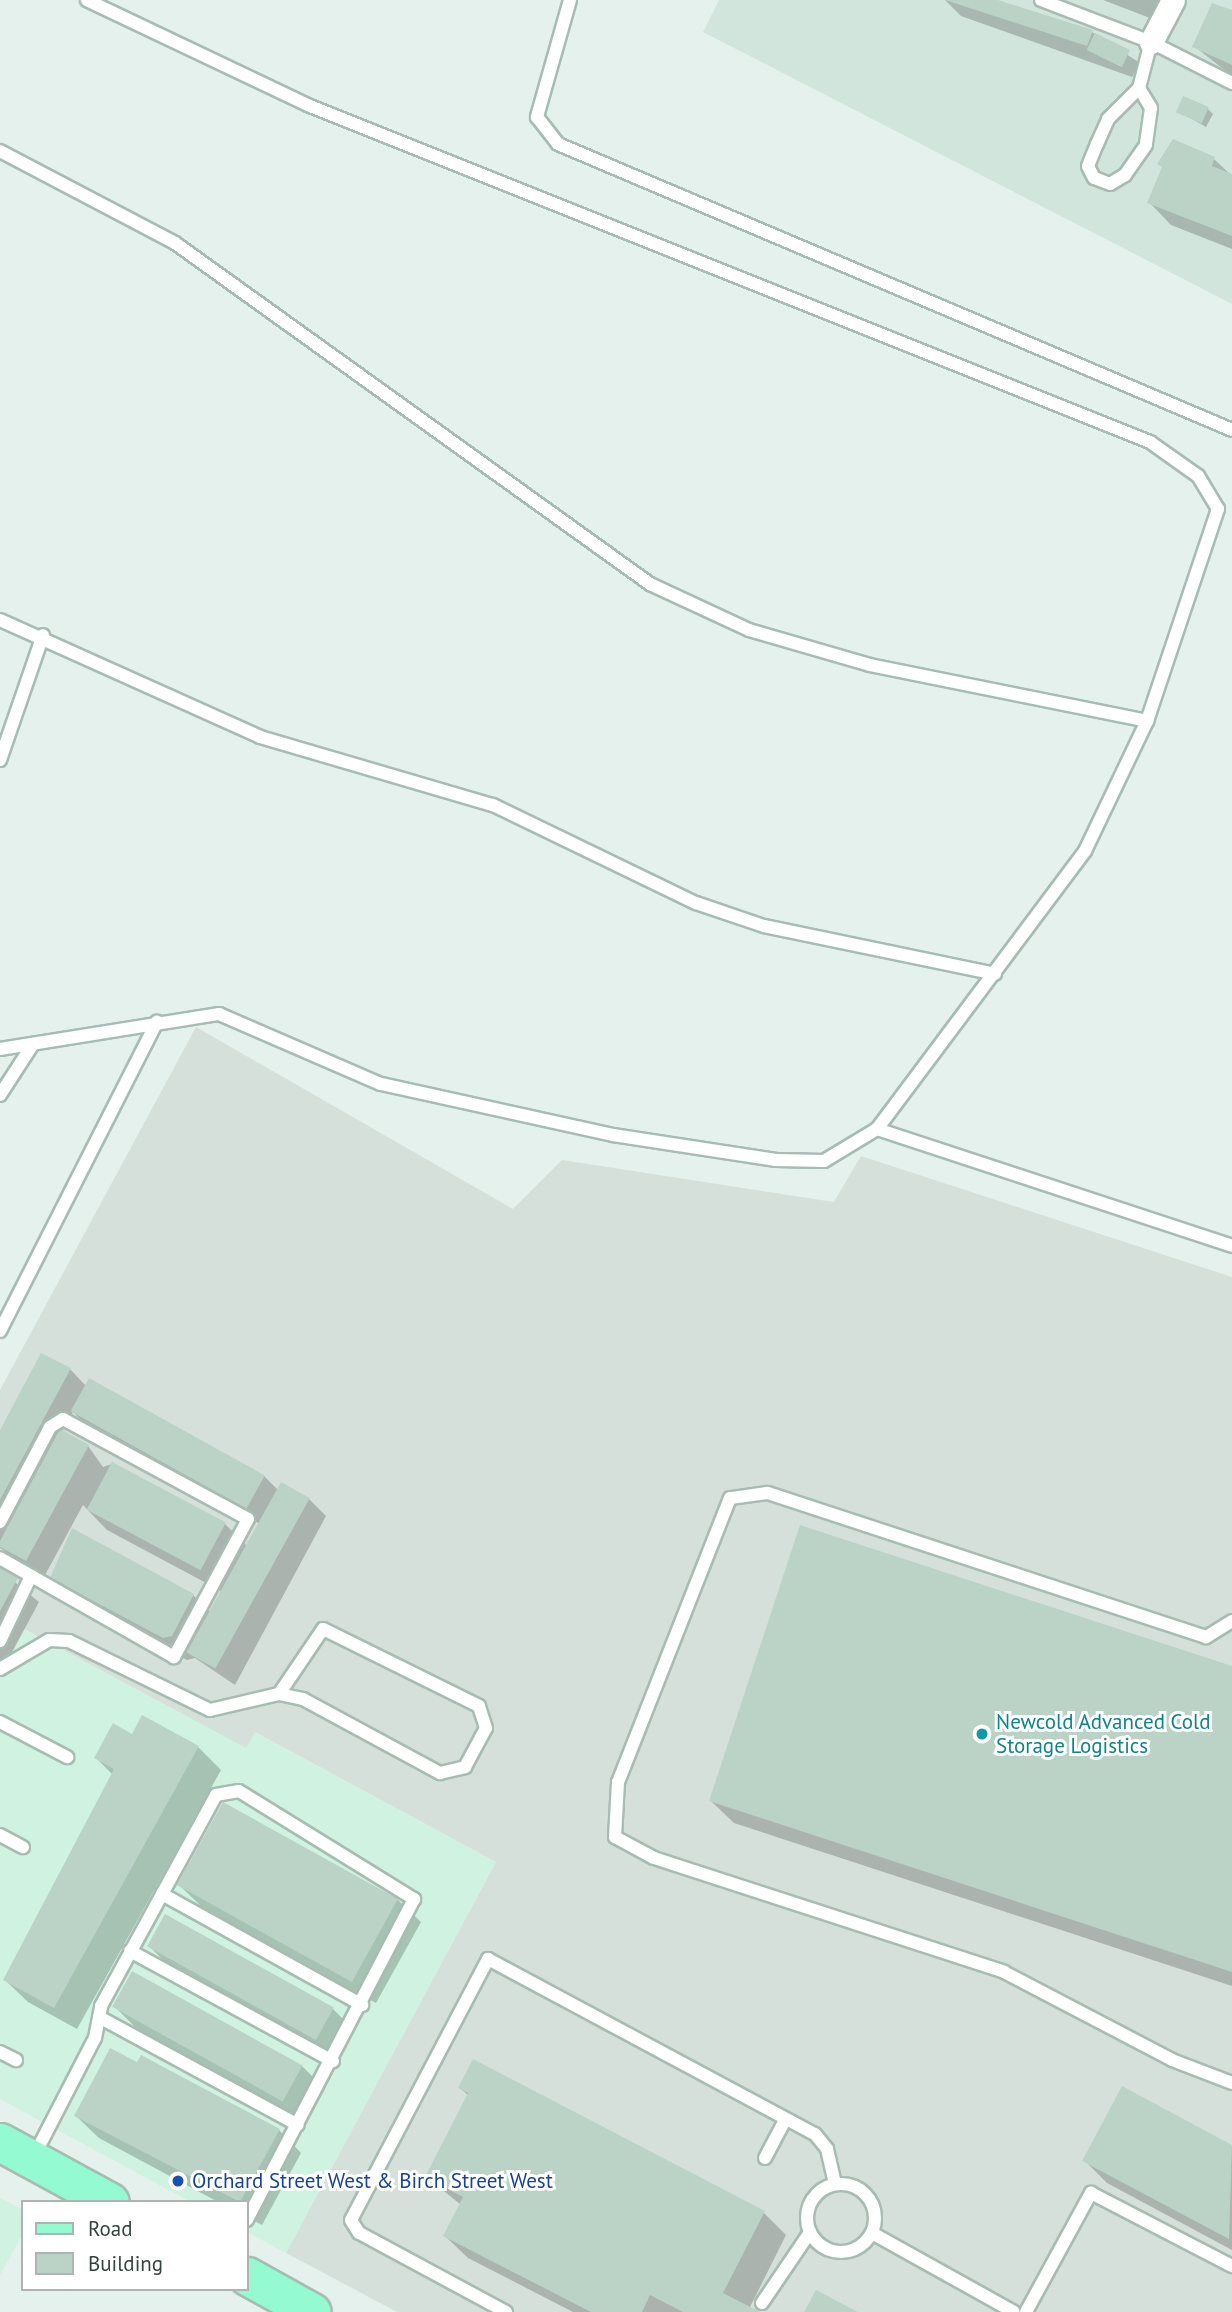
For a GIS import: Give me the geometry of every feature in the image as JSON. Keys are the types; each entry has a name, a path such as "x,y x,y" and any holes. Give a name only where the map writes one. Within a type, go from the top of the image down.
{"main road":[{"path":"0,2142 106,2200"},
{"path":"248,2277 312,2312"}],"street":[{"path":"1151,42 1173,0"}],"lane":[{"path":"0,1049 157,1021 219,1014 382,1084 613,1135 762,1158 824,1161 877,1129 995,975 1085,851 1147,721 1218,509 1198,475 1150,442 310,106 87,0"},
{"path":"570,0 537,117 558,144 1232,430"},
{"path":"1041,0 1151,42 1232,83"},
{"path":"1139,88 1151,108 1146,145 1125,175 1110,184 1094,178 1088,166 1108,119 1139,88 1151,42"},
{"path":"0,152 174,243 650,584 749,631 858,661 1147,721"},
{"path":"1218,509 1232,510"},
{"path":"0,620 43,635 260,737 493,805 696,903 764,926 995,975"},
{"path":"0,760 43,635"},
{"path":"0,1331 157,1021"},
{"path":"0,1095 33,1044"},
{"path":"877,1129 1232,1246"},
{"path":"0,1522 50,1427 63,1419 248,1519 174,1657 0,1558"},
{"path":"1232,1622 1206,1637 766,1493 730,1498 618,1782 615,1837 654,1858 1004,1972 1172,2060 1232,2083"},
{"path":"0,1641 32,1576"},
{"path":"0,1669 49,1640 69,1641 210,1710 279,1694 303,1699 440,1773 454,1774 465,1767 485,1728 480,1706 323,1629 279,1694"},
{"path":"0,1722 67,1757"},
{"path":"32,2160 95,2038 99,2017 130,1951 216,1795 240,1791 414,1899 333,2061 248,2218"},
{"path":"0,1835 23,1847"},
{"path":"162,1894 362,2005"},
{"path":"130,1951 333,2061"},
{"path":"506,2312 359,2233 351,2220 488,1959 821,2142 835,2184"},
{"path":"99,2017 298,2125"},
{"path":"0,2052 16,2060"},
{"path":"765,2158 785,2120"},
{"path":"762,2303 810,2232 811,2202 835,2184 853,2186 869,2197 875,2215 872,2234 846,2252 825,2247 810,2232"},
{"path":"1026,2312 1091,2193 1232,2266"},
{"path":"872,2234 1014,2312"}],"shaded area":[{"path":"719,0 1232,0 1232,304 703,32"},
{"path":"196,1027 513,1209 562,1160 834,1202 861,1156 1232,1277 1232,2312 397,2312 286,2253 496,1862 255,1732 246,1748 24,1629 0,1672 0,1390"},
{"path":"23,1629 245,1747 254,1732 496,1862 286,2253 248,2233 248,2200 187,2200 0,2099 0,1672"},
{"path":"0,2198 21,2209 21,2237 0,2275"}],"building":[{"path":"945,0 998,0 1093,30 1087,46"},
{"path":"1212,3 1232,10 1232,65 1192,47"},
{"path":"1095,33 1130,50 1122,67 1087,50"},
{"path":"1183,96 1209,107 1202,124 1176,113"},
{"path":"1173,139 1215,157 1212,166 1232,174 1232,236 1147,203 1162,167 1157,164"},
{"path":"41,1353 71,1368 0,1500 0,1430"},
{"path":"89,1378 265,1475 246,1509 71,1411"},
{"path":"60,1429 89,1445 26,1561 0,1547 0,1541"},
{"path":"112,1462 226,1523 201,1570 87,1510"},
{"path":"281,1482 310,1498 215,1669 186,1653"},
{"name":"Newcold Advanced Cold Storage Logistics","path":"800,1525 1232,1666 1232,1972 709,1801"},
{"path":"72,1528 194,1594 172,1636 163,1638 50,1578"},
{"path":"0,1568 18,1578 0,1611"},
{"path":"142,1715 199,1746 54,2008 3,1980 114,1769 94,1758 113,1723 132,1734"},
{"path":"223,1802 398,1899 352,1982 177,1885"},
{"path":"165,1914 334,2008 316,2040 147,1946"},
{"path":"132,1971 303,2066 283,2101 112,2007"},
{"path":"110,2048 137,2062 141,2055 280,2129 241,2200 236,2200 74,2116"},
{"path":"473,2059 765,2211 723,2293 760,2312 683,2312 650,2295 642,2312 591,2312 443,2236 463,2197 425,2177 468,2093 458,2088"},
{"path":"1122,2086 1232,2145 1229,2239 1082,2161"},
{"path":"816,2290 858,2312 804,2312"}],"place":[{"name":"Newcold Advanced Cold Storage Logistics","path":"982,1734"},
{"name":"Orchard Street West & Birch Street West","path":"178,2181"}]}
